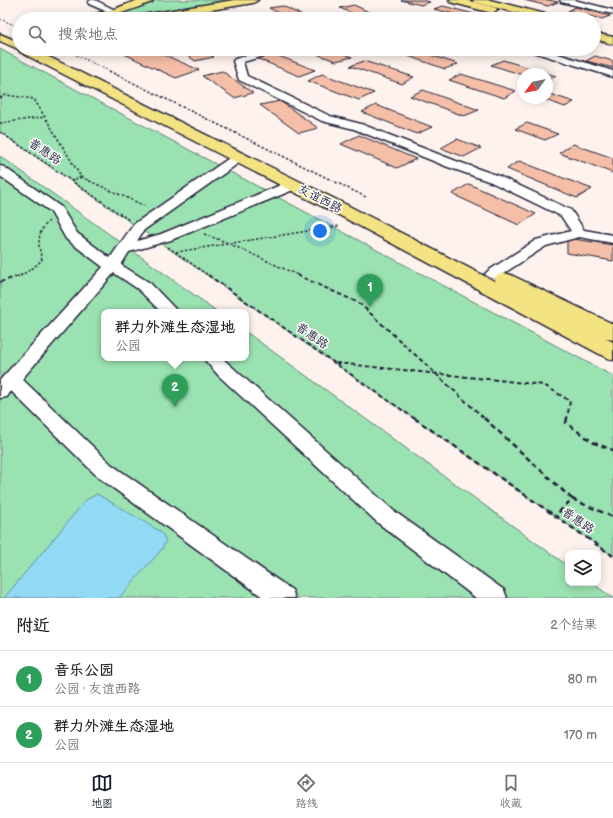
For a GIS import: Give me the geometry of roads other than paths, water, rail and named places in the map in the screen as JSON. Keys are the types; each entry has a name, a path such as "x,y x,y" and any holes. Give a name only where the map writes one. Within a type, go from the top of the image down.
{"main road":[{"path":"115,12 148,0"},
{"path":"179,12 252,0"},
{"path":"454,0 500,12"},
{"path":"478,0 525,12"},
{"path":"0,25 12,31"},
{"path":"601,31 613,34"},
{"path":"3,38 12,42"},
{"path":"601,38 613,41"},
{"name":"友谊西路","path":"38,56 239,157 613,352"},
{"name":"友谊西路","path":"63,56 356,202 493,274 613,333"}],"street":[{"path":"564,0 613,12"},
{"path":"92,2 115,12"},
{"path":"255,56 238,61 242,78 326,119 357,126 452,164 495,179 566,213 579,233"},
{"path":"555,56 613,74"},
{"path":"239,157 139,227 112,266 5,386 105,471 283,598"},
{"path":"0,170 56,210 71,236 112,266 144,286 167,309"},
{"path":"124,249 157,240 293,185"},
{"path":"493,274 541,243 579,233 613,240"},
{"path":"215,361 225,372 386,517 495,598"}],"water":[{"path":"97,494 161,532 166,541 162,549 119,598 4,598 86,500"}],"place":[{"name":"音乐公园","path":"370,307"},
{"name":"群力外滩生态湿地","path":"175,407"}]}
